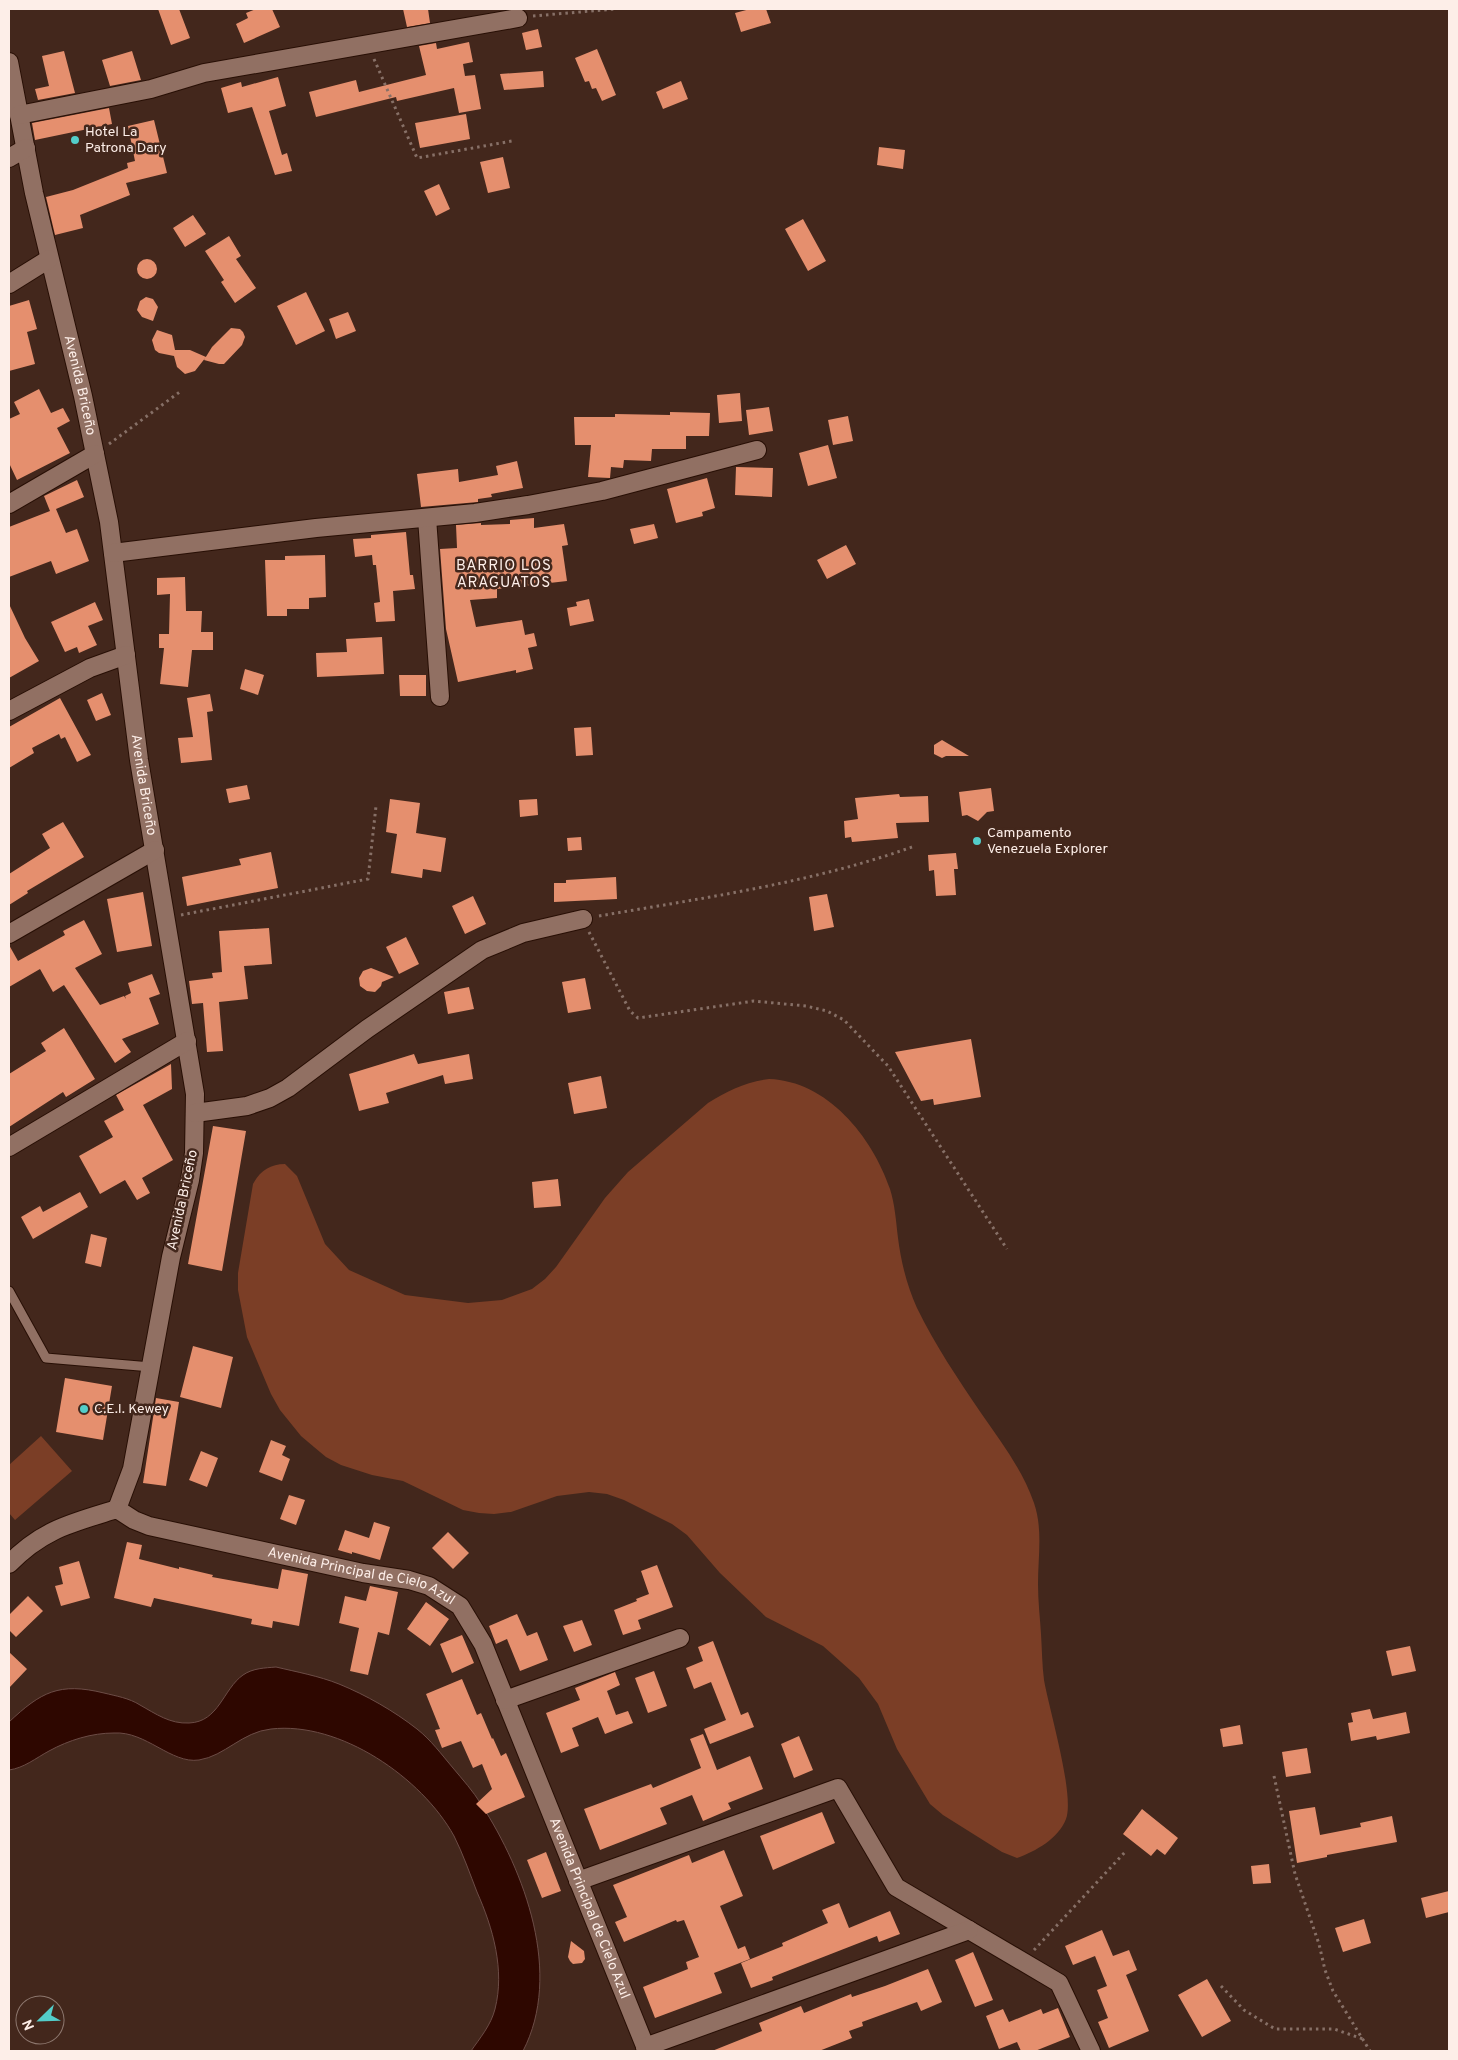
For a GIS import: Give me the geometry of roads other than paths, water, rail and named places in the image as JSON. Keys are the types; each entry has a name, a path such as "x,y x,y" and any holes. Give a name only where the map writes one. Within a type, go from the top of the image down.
{"street":[{"path":"19,115 152,89 204,73 518,18"},
{"name":"Avenida Briceño","path":"9,62 49,259 84,396 113,552 140,760 195,1094 194,1153 190,1180 171,1257 132,1469 117,1509"},
{"path":"9,158 26,148"},
{"path":"9,284 49,259"},
{"path":"113,552 316,528 475,513 565,499 658,477 757,450"},
{"path":"9,504 95,454"},
{"path":"427,518 440,697"},
{"path":"9,711 90,668 126,655"},
{"path":"9,934 155,850"},
{"path":"195,1113 252,1105 270,1098 288,1088 367,1029 482,950 523,933 582,919"},
{"path":"9,1147 187,1042"},
{"path":"10,1560 53,1530 117,1509"},
{"name":"Avenida Principal de Cielo Azul","path":"117,1509 134,1520 149,1526 363,1573 409,1580 429,1586 460,1606 483,1644 646,2049"},
{"path":"505,1700 680,1638"},
{"path":"578,1881 838,1788 896,1887 1059,1982 1091,2051"},
{"path":"646,2049 969,1930"}],"lane":[{"path":"9,1290 46,1358 152,1367"}],"place":[{"name":"Hotel La Patrona Dary","path":"75,140"},
{"name":"Campamento Venezuela Explorer","path":"977,841"},
{"name":"C.E.I. Kewey","path":"84,1409"}],"district":[{"name":"BARRIO LOS ARAGUATOS","path":"504,574"}]}
